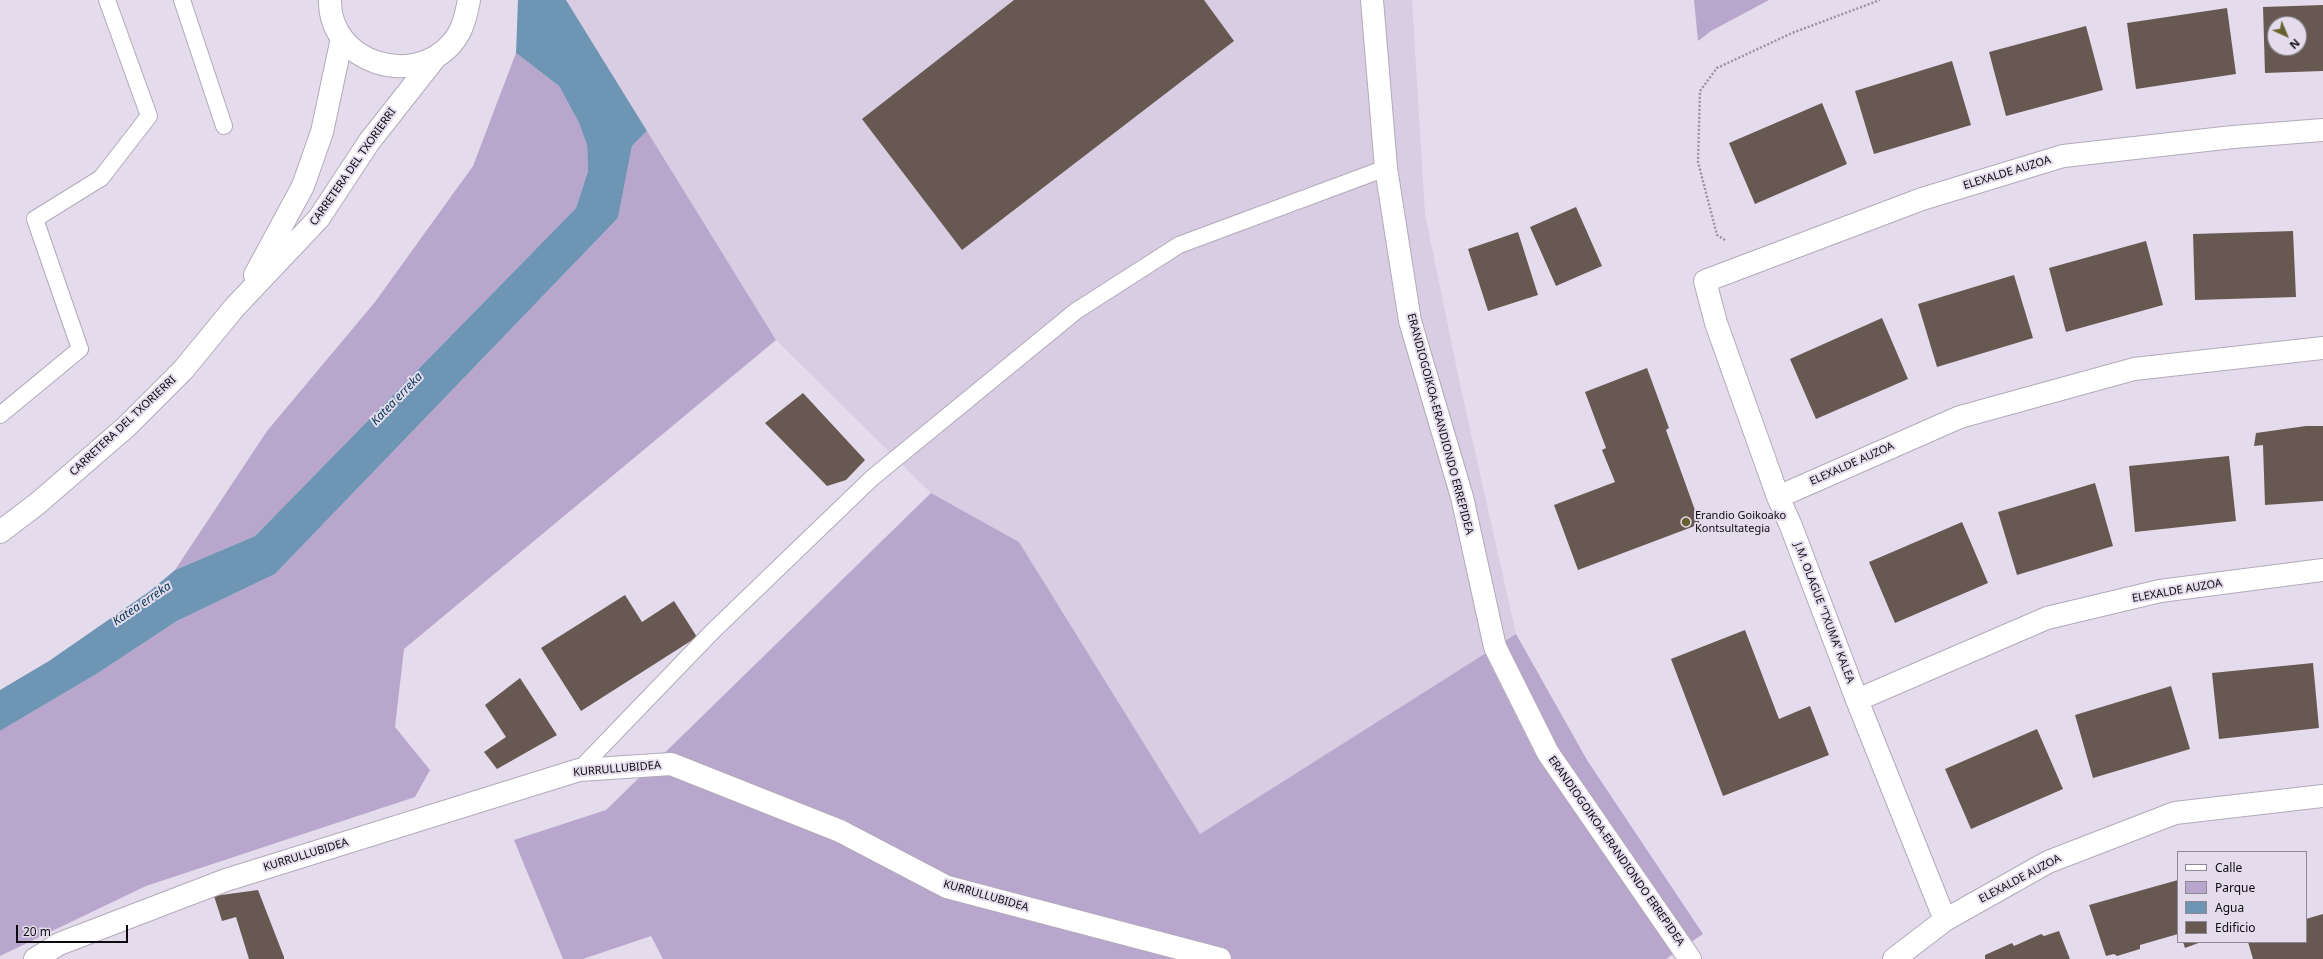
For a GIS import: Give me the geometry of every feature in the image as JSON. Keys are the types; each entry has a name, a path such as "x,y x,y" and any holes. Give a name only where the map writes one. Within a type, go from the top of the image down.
{"street":[{"path":"330,0 334,23 342,38 357,53 375,63 402,66 416,65 435,58 453,42 465,21 469,0"},
{"name":"ERANDIOGOIKOA-ERANDIONDO ERREPIDEA","path":"1372,0 1386,168 1410,320 1462,497 1495,647 1548,753 1690,959"},
{"name":"CARRETERA DEL TXORIERRI","path":"234,308 304,186 322,132 342,38"},
{"name":"CARRETERA DEL TXORIERRI","path":"0,532 37,504 126,427 184,369 234,308 319,218 369,142 435,58"},
{"name":"ELEXALDE AUZOA","path":"1705,280 1922,199 2063,156 2233,137 2323,130"},
{"name":"J.M. OLAGUE \"TXUMA\" KALEA","path":"1705,280 1716,323 1778,497 1791,526 1857,700 1945,920"},
{"name":"ELEXALDE AUZOA","path":"1778,497 1960,417 2134,369 2323,348"},
{"name":"ELEXALDE AUZOA","path":"1857,700 2047,618 2160,591 2323,570"},
{"name":"KURRULLUBIDEA","path":"36,959 59,944 226,880 579,770 671,764 840,831 947,887 1220,959"},
{"name":"ELEXALDE AUZOA","path":"1894,959 1945,920 2048,862 2175,813 2323,796"}],"lane":[{"path":"0,415 80,349 35,219 101,178 149,116 107,0"},
{"path":"182,0 224,126"},
{"path":"579,770 713,632 872,478 1076,311 1179,245 1386,168"}],"path":[{"path":"1729,243 1717,235 1698,162 1700,91 1717,68 1792,33 1880,0"}],"shaded area":[{"path":"566,0 1412,0 1425,214 1461,389 1516,634 1200,834 1019,542 931,493 776,340"}],"green space":[{"path":"1694,0 1769,0 1711,31 1698,41"},
{"path":"516,53 559,86 579,123 587,145 588,171 576,208 255,536 175,570 267,431 375,302 473,166"},
{"path":"647,131 776,340 404,649 395,727 430,770 415,797 146,886 0,956 0,731 98,673 177,621 275,574 618,218 632,146"},
{"path":"931,493 1019,542 1200,834 1516,634 1587,760 1703,934 1666,959 663,959 651,936 583,959 563,959 514,840 606,810"}],"water":[{"name":"Katea erreka","path":"518,0 566,0 647,131 632,146 618,218 275,574 177,621 98,673 0,731 0,690 49,661 150,591 175,570 255,536 576,208 588,171 587,145 579,123 559,86 516,53"}],"building":[{"path":"1014,0 1204,0 1234,41 962,250 862,119"},
{"path":"2323,5 2323,71 2265,73 2263,7"},
{"path":"2227,8 2236,74 2136,89 2127,23"},
{"path":"2086,26 2103,90 2006,116 1989,52"},
{"path":"1952,61 1971,125 1874,154 1855,91"},
{"path":"1822,103 1847,164 1755,204 1729,143"},
{"path":"1576,207 1602,266 1556,286 1530,227"},
{"path":"2293,231 2296,297 2195,300 2193,234"},
{"path":"1518,232 1538,295 1488,311 1468,249"},
{"path":"2146,241 2163,305 2066,332 2049,268"},
{"path":"2014,275 2033,338 1937,367 1918,304"},
{"path":"1882,318 1908,379 1816,419 1790,359"},
{"path":"1647,368 1669,428 1666,430 1700,524 1578,570 1554,505 1615,482 1602,450 1606,448 1585,392"},
{"path":"803,393 865,460 846,480 827,486 765,423"},
{"path":"2306,426 2323,426 2323,501 2265,505 2263,445 2254,446 2256,433"},
{"path":"2229,456 2236,521 2135,532 2129,466"},
{"path":"2095,483 2113,546 2017,575 1998,512"},
{"path":"1962,522 1988,583 1895,623 1869,562"},
{"path":"625,595 642,622 674,601 697,637 581,711 541,648"},
{"path":"1745,630 1779,719 1810,706 1829,755 1723,796 1671,659"},
{"path":"2313,663 2319,728 2219,739 2212,673"},
{"path":"520,678 557,735 497,769 484,752 506,737 485,705"},
{"path":"2171,686 2190,749 2093,778 2075,715"},
{"path":"2037,729 2063,789 1971,829 1945,769"},
{"path":"2177,880 2177,934 2140,945 2140,949 2117,956 2114,954 2106,956 2089,905"},
{"path":"258,890 284,959 249,959 236,917 222,921 214,896"},
{"path":"2323,914 2323,959 2253,959 2248,943 2307,943 2307,919"},
{"path":"2059,931 2070,959 1985,959 1985,955 2012,943 2014,946 2041,934 2044,936"},
{"path":"2183,943 2198,943 2185,948"}],"place":[{"name":"Erandio Goikoako Kontsultategia","path":"1686,522"}]}
